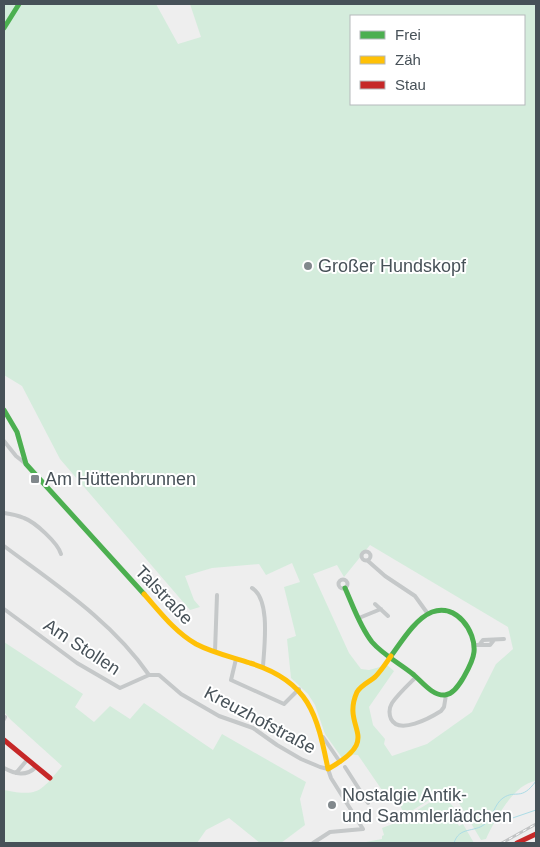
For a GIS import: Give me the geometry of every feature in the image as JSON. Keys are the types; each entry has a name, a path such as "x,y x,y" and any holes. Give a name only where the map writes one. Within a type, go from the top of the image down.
{"street":[{"path":"4,28 19,4"},
{"name":"Talstraße","path":"4,410 16,432 26,464"},
{"name":"Talstraße","path":"4,441 178,632 192,642 215,652 287,678 298,689 313,713 328,769"},
{"path":"4,513 25,518 34,524 57,546 61,554"},
{"path":"4,546 106,624 150,675"},
{"path":"368,560 384,576 415,596 428,614"},
{"path":"252,588 260,594 264,613 263,668"},
{"path":"345,588 373,643 432,691 446,695"},
{"path":"215,652 217,595"},
{"path":"374,604 388,616"},
{"name":"Am Stollen","path":"4,609 77,663 120,688 150,675"},
{"path":"359,618 381,609"},
{"path":"328,769 353,752 359,741 354,710 354,700 357,691 376,677 405,637 428,614 438,610 449,612 458,617 468,627 477,644 474,656 457,688 446,695 444,707 441,711 411,725 402,727 393,722 390,714 391,704 416,677"},
{"path":"477,644 483,640 504,639"},
{"path":"236,658 231,680 284,704 298,689"},
{"name":"Kreuzhofstraße","path":"150,675 159,675 181,694 219,716 253,728 301,759 328,769 331,778 363,829 330,832 313,843"},
{"name":"Talstraße","path":"320,734 340,762"},
{"path":"4,740 50,778"},
{"path":"16,773 27,760"},
{"path":"4,768 16,773 25,774 36,767"},
{"path":"345,767 368,802"},
{"path":"346,801 361,792"},
{"path":"518,843 536,834"}],"green space":[{"path":"4,4 156,4 178,44 201,37 190,4 536,4 536,781 520,789 512,796 494,822 486,839 481,840 450,788 405,815 390,787 384,793 358,755 347,754 342,758 325,734 315,705 308,694 291,678 287,639 296,636 284,587 300,582 292,563 266,575 259,564 212,568 185,576 194,600 200,607 190,610 60,459 22,386 4,375","holes":["370,545 508,627 513,649 496,664 472,712 427,744 392,756 384,744 385,739 373,725 369,707 394,671 387,665 369,670 361,669 349,653 313,574 337,565 344,577"]},
{"path":"4,642 83,694 75,707 94,722 110,706 130,719 144,703 213,750 222,734 306,782 300,799 305,825 281,843 260,843 229,818 206,830 197,843 4,843 4,790 25,793 38,790 49,782 62,766 4,712"},
{"path":"437,798 444,799 452,805 458,814 454,817 459,826 463,824 474,843 366,843 382,839 384,835 382,828 398,822"}],"waterway":[{"path":"454,843 459,834 485,824 503,798 526,791 536,781"},
{"path":"489,822 498,823 536,810"}],"railway":[{"path":"502,843 536,824"}],"traffic: fast":[{"path":"4,28 19,4"},
{"path":"4,410 17,432 26,464 144,594"},
{"path":"345,588 360,623 372,642 436,693 441,695 448,694 459,685 468,670 474,652 474,644 472,636 463,621 456,615 441,610 432,612 420,620 409,631 391,656"}],"traffic: slow":[{"path":"144,594 175,628 196,644 270,670 286,679 298,690 314,716 328,769 345,758 354,749 358,741 358,733 353,716 353,705 357,692 363,685 375,677 391,656"}],"traffic: jam":[{"path":"4,740 50,778"},
{"path":"517,843 536,834"}],"place":[{"name":"Großer Hundskopf","path":"308,266"},
{"name":"Am Hüttenbrunnen","path":"35,479"},
{"name":"Nostalgie Antik- und Sammlerlädchen","path":"332,805"}]}
